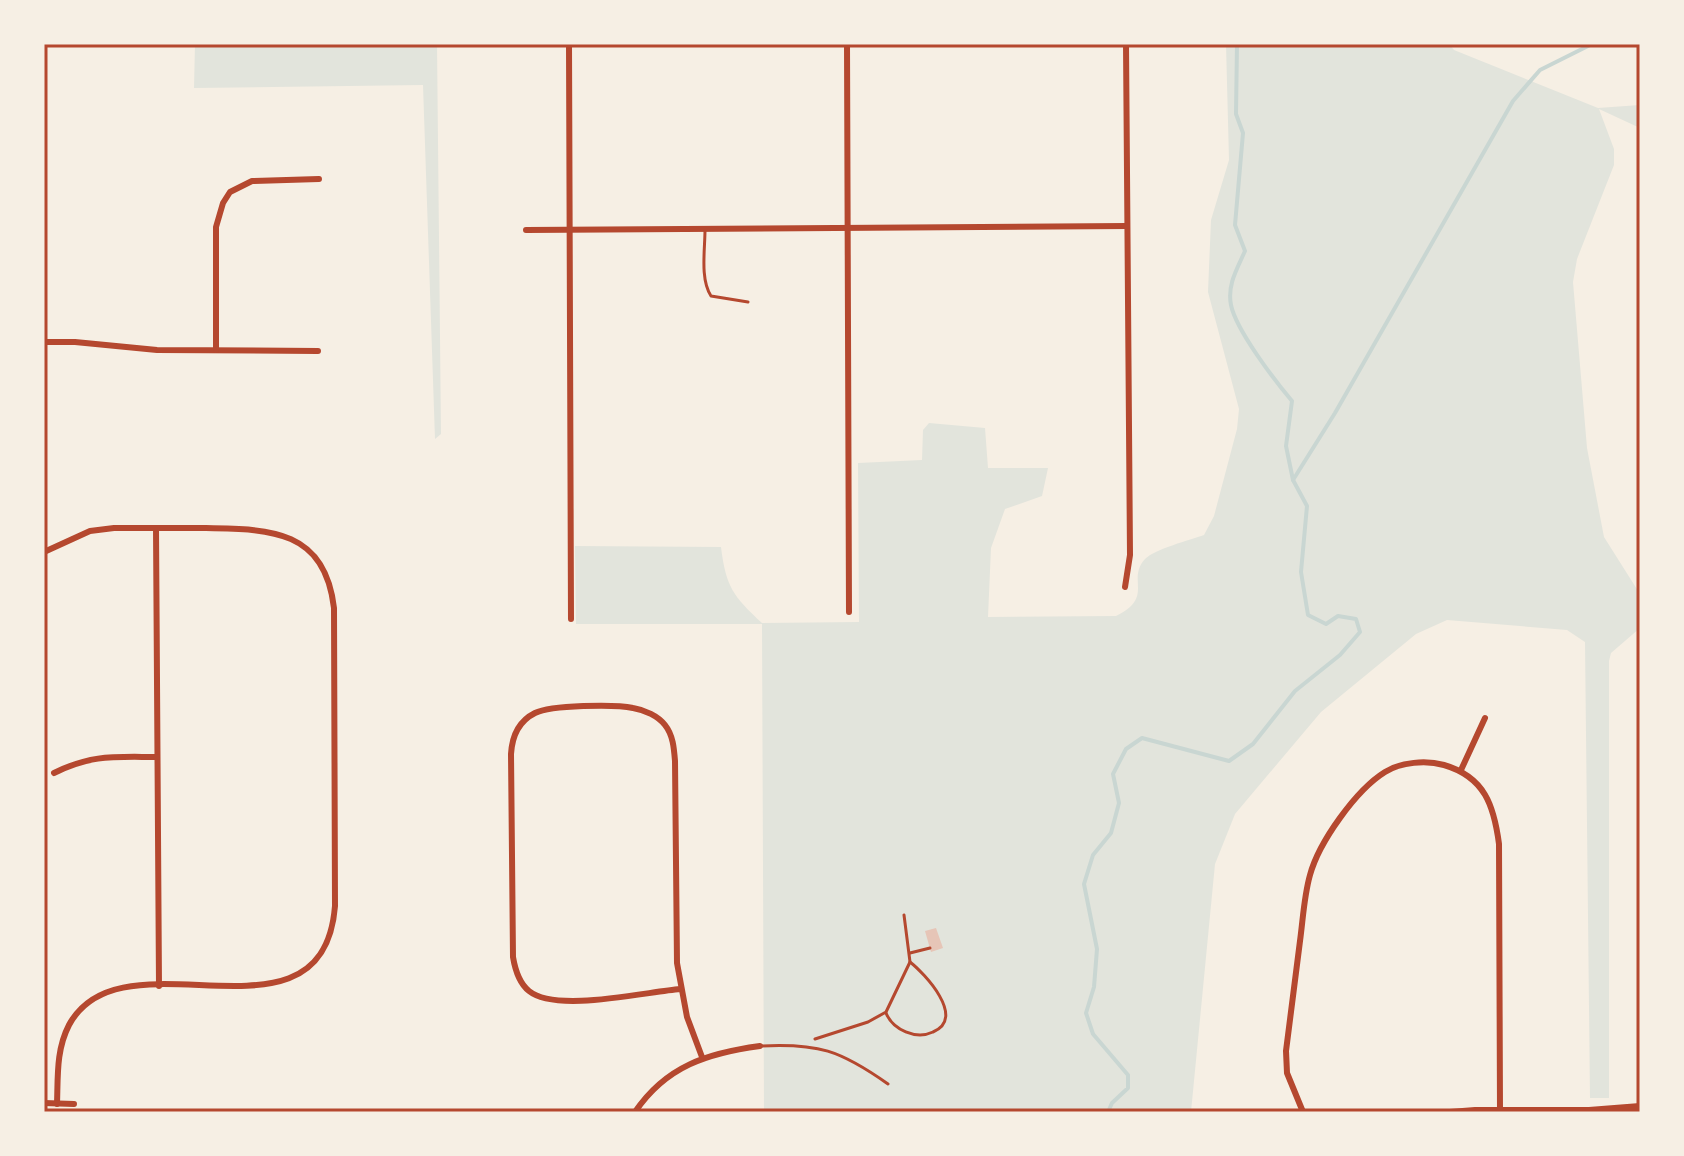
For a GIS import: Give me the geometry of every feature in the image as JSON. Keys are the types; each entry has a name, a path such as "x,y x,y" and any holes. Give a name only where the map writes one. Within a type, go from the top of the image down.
{"street":[{"path":"569,44 571,619"},
{"path":"847,44 849,612"},
{"path":"1125,587 1130,555 1126,44"},
{"path":"216,350 216,227 223,203 230,192 252,181 319,179"},
{"path":"526,230 1127,226"},
{"path":"44,342 157,350 318,351"},
{"path":"156,528 159,986"},
{"path":"44,552 90,531 156,528 270,531 285,535 310,552 326,570 334,608 335,890 330,934 312,963 280,982 249,986 118,988 99,996 82,1007 62,1042 57,1104"},
{"path":"680,989 595,1000 560,1001 537,996 527,990 520,980 513,957 511,754 514,736 525,720 539,711 631,707 655,716 665,724 671,735 675,761 677,963 680,989 702,1057"},
{"path":"1461,770 1485,718"},
{"path":"54,773 79,761 106,757 157,757"},
{"path":"1303,1112 1287,1073 1286,1051 1307,886 1317,857 1331,831 1363,790 1384,773 1409,764 1437,764 1461,770 1476,783 1495,814 1499,844 1500,1110"},
{"path":"635,1112 658,1086 702,1057 760,1046"},
{"path":"44,1103 74,1104"},
{"path":"1450,1112 1640,1106"}],"lane":[{"path":"705,229 705,281 708,291 711,296 748,302"},
{"path":"760,1046 800,1044 834,1052 888,1084"}],"path":[{"path":"800,1044 868,1022 886,1012 910,962 904,915"},
{"path":"910,953 930,948"},
{"path":"886,1012 890,1022 911,1033 933,1033 941,1026 945,1017 941,994 910,962"}],"shaded area":[{"path":"195,44 437,44 441,434 435,439 423,85 194,88"},
{"path":"1226,44 1449,44 1454,50 1598,108 1640,105 1640,128 1599,109 1614,149 1614,165 1577,259 1573,282 1587,448 1604,537 1640,594 1640,628 1611,653 1609,661 1609,1098 1590,1098 1585,642 1567,630 1447,620 1416,634 1321,712 1235,814 1215,864 1191,1112 764,1112 762,624 576,624 575,546 721,547 732,590 762,623 859,622 858,463 922,460 923,430 929,423 985,428 988,468 1048,468 1042,496 1005,509 991,548 988,617 1116,616 1128,609 1137,595 1138,574 1145,559 1164,548 1204,535 1214,516 1237,429 1239,409 1208,292 1211,220 1229,160"}],"building":[{"path":"936,928 943,948 931,952 925,931"}],"waterway":[{"path":"1108,1112 1112,1103 1128,1088 1128,1075 1093,1034 1086,1013 1094,987 1097,949 1084,884 1093,855 1111,833 1119,803 1113,774 1126,749 1142,738 1229,761 1253,744 1295,691 1340,655 1360,632 1356,619 1338,616 1326,624 1308,615 1301,572 1307,506 1293,480 1286,446 1292,401 1248,341 1231,305 1232,284 1245,251 1235,225 1243,133 1236,114 1237,44"},
{"path":"1293,480 1335,413 1513,101 1540,70 1592,44"}]}
